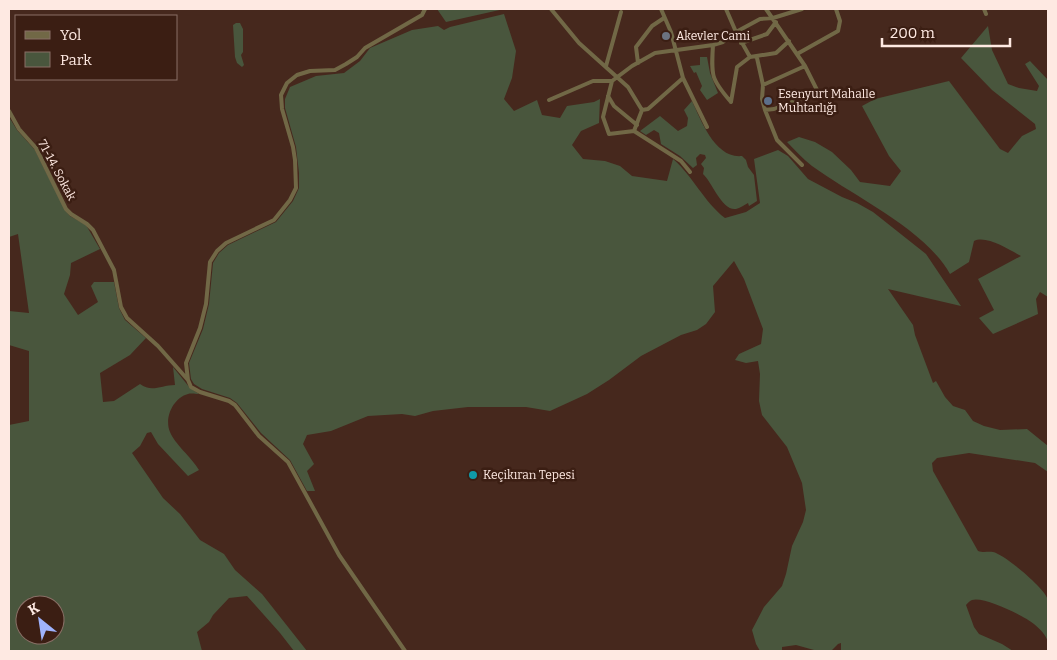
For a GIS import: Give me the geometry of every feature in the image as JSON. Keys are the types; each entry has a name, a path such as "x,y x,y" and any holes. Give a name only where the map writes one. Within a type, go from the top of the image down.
{"street":[{"path":"188,380 186,363 206,304 210,262 217,251 226,243 274,220 290,200 296,188 294,154 282,109 281,95 286,83 297,74 310,71 335,70 357,57 365,48 411,23 422,15 424,9"},
{"path":"551,9 579,43 628,87 642,110 634,131"},
{"path":"661,9 671,32 683,78 707,127"},
{"path":"726,9 750,57"},
{"path":"765,110 774,109 818,92 805,66 766,9"},
{"path":"690,172 681,161 634,131 609,134 603,118 612,81 655,53 713,45 722,42 760,19 774,20 792,10 802,9"},
{"path":"797,54 838,31 840,21 836,9"},
{"path":"606,66 621,12"},
{"path":"638,63 636,48 652,26 664,18"},
{"path":"742,42 767,34 774,20"},
{"path":"713,45 712,76 716,85 731,102 738,66 750,57 757,58 776,54 789,41"},
{"path":"757,58 763,85 762,99 777,140 802,165"},
{"path":"763,85 805,66"},
{"path":"642,110 648,109 683,78"},
{"path":"549,100 593,80 612,81"},
{"path":"608,96 614,106 637,125"},
{"name":"71-14. Sokak","path":"9,111 19,128 36,148 66,209 93,230 114,270 121,307 127,318 158,346 188,380 191,387 236,405 259,436 288,462 339,555 405,651"}],"green space":[{"path":"437,9 504,9 446,22"},
{"path":"504,14 516,51 512,78 504,99 514,111 537,100 542,115 560,118 567,106 594,102 600,99 599,123 581,131 572,145 583,159 605,161 620,166 632,176 667,181 673,159 725,218 746,212 760,203 754,159 778,150 788,156 808,179 873,212 926,254 961,306 888,289 913,325 933,383 936,381 945,397 953,406 965,410 973,421 1000,430 1027,429 1048,446 1048,472 1035,463 969,453 937,458 932,463 933,471 978,551 993,552 1006,559 1033,581 1046,595 1049,609 1048,642 1036,626 1013,612 985,601 971,600 966,605 974,627 979,634 1013,651 841,651 841,643 831,651 813,651 796,645 782,647 782,651 760,651 752,630 764,607 782,586 792,546 803,522 806,510 802,483 787,447 762,415 759,401 760,374 758,361 746,363 735,360 739,354 761,344 763,329 744,279 734,261 713,286 715,312 706,324 641,356 587,394 550,411 526,407 468,407 433,411 415,416 402,414 368,416 331,431 307,435 303,444 314,464 307,471 315,491 307,491 290,460 261,433 237,403 230,398 202,389 194,384 191,379 189,363 203,329 209,304 213,263 219,253 228,245 276,222 293,201 299,188 296,147 285,108 285,99 290,87 316,76 344,73 360,61 370,48 412,30 438,26 444,30"},
{"path":"240,23 243,29 243,52 241,55 244,65 242,67 237,63 235,57 233,25"},
{"path":"988,26 992,50 1008,84 1037,91 1039,86 1025,64 1030,61 1048,80 1048,297 1040,292 1036,299 1038,314 993,334 979,318 994,310 978,279 1021,256 985,240 974,241 969,262 950,274 939,258 924,242 887,214 812,166 787,142 799,137 815,142 832,152 851,170 860,182 890,186 901,171 889,156 862,106 875,99 949,81 1000,149 1008,153 1022,136 1036,129 1035,124 992,90 961,58"},
{"path":"700,57 707,57 710,73 718,93 707,100 700,90 702,86 696,72 694,73 690,66 700,65"},
{"path":"692,101 710,137 717,145 724,151 732,155 742,156 746,160 748,167 754,175 757,201 749,206 748,203 736,209 726,206 703,174 704,168 701,164 706,158 705,155 700,154 696,158 697,165 693,168 680,156 661,144 659,133 654,130 646,135 640,131 660,116 678,131 687,126 688,118 684,110"},
{"path":"9,117 17,130 35,150 65,210 70,216 86,225 100,249 71,263 70,275 64,294 78,315 98,302 91,286 94,282 114,282 119,308 125,320 146,338 130,355 100,373 103,402 114,401 140,384 149,388 175,385 173,367 190,388 199,394 183,396 174,404 169,415 168,427 179,446 199,470 188,476 158,444 151,432 147,433 140,446 132,453 163,498 180,514 200,540 224,554 235,570 262,594 307,651 294,651 247,596 229,598 209,622 197,632 202,651 9,651 9,425 29,421 29,351 9,345 9,311 29,313 18,234 9,237"}],"place":[{"name":"Akevler Cami","path":"666,36"},
{"name":"Esenyurt Mahalle Muhtarlığı","path":"768,101"},
{"name":"Keçikıran Tepesi","path":"473,475"}]}
